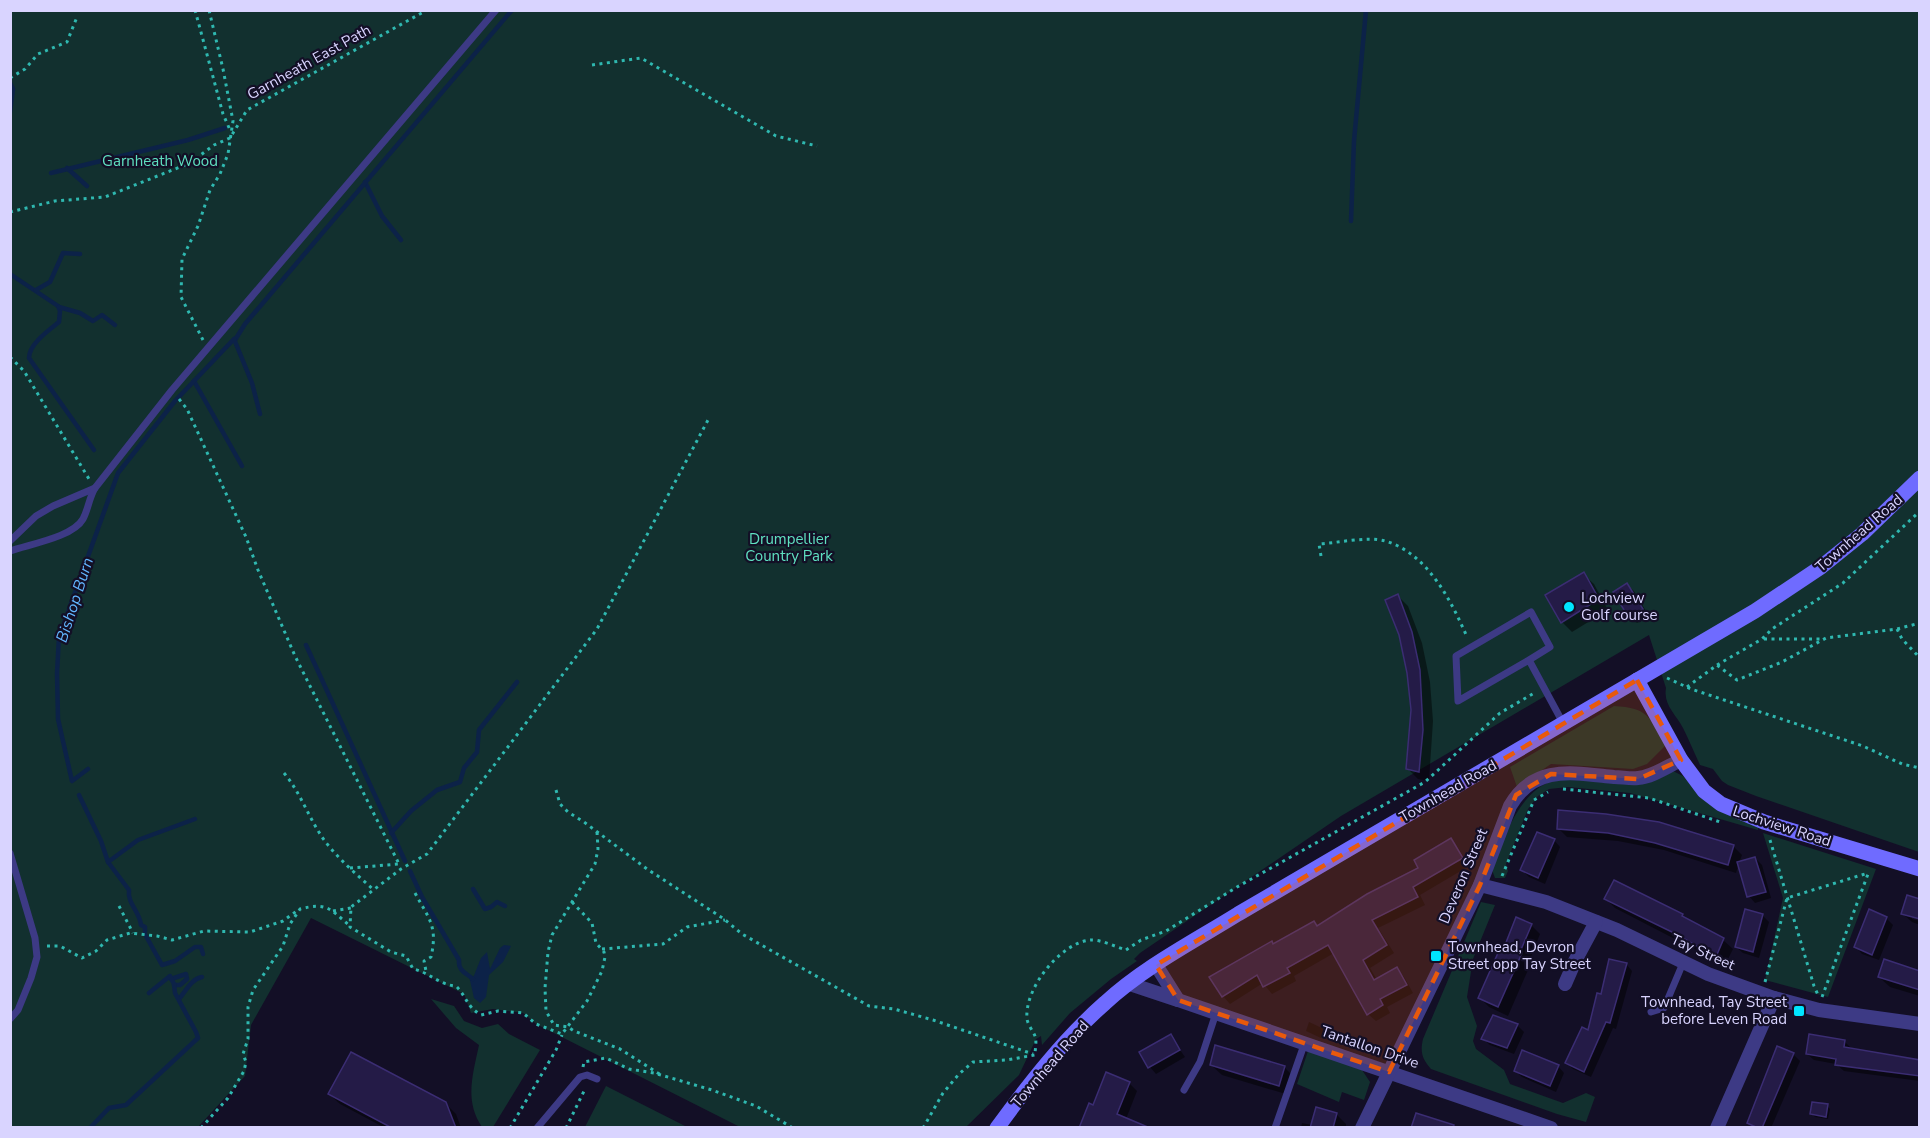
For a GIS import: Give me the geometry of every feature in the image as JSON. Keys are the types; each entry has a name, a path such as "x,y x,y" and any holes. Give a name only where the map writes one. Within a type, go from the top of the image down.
{"street":[{"name":"Townhead Road","path":"997,1128 1050,1059 1105,1002 1156,965 1248,908 1755,611 1821,567 1862,534 1920,477"},
{"name":"Lochview Road","path":"1637,680 1681,760 1704,791 1720,804 1764,822 1920,869"},
{"name":"Deveron Street","path":"1362,1128 1480,885 1516,795 1529,784 1551,774 1571,773 1638,778 1681,760"},
{"name":"Tay Street","path":"1480,885 1546,902 1596,922 1683,963 1767,996 1819,1010 1920,1024"},
{"path":"1565,984 1596,922"},
{"path":"1156,965 1178,1000"},
{"name":"Tantallon Drive","path":"1130,984 1305,1042 1536,1125 1551,1128"},
{"path":"1717,1128 1767,996"}],"lane":[{"path":"10,551 74,530 83,519 88,501 95,488 172,390 496,10"},
{"path":"10,542 36,516 95,488"},
{"path":"1531,612 1550,647 1529,660 1458,701 1456,656 1531,612"},
{"path":"1529,660 1563,723"},
{"path":"10,853 37,946 37,957 31,978 18,1010 10,1019"},
{"path":"1651,1012 1664,1008 1683,963"},
{"path":"1184,1090 1200,1062 1216,1013"},
{"path":"1275,1128 1305,1042"},
{"path":"537,1128 580,1077 587,1075 597,1079"}],"path":[{"path":"195,10 223,114 231,132"},
{"path":"208,349 181,297 182,259 198,226 210,190 228,154 233,121 209,10"},
{"name":"Garnheath East Path","path":"231,138 247,110 427,10"},
{"path":"10,78 25,69 38,54 67,42 77,16"},
{"path":"591,65 640,58 776,136 817,146"},
{"path":"10,212 55,201 105,196 190,163 214,146 231,138"},
{"path":"10,357 24,371 95,488"},
{"path":"182,403 187,409 236,514 295,656 401,869"},
{"path":"332,911 351,908 401,869 427,854 597,629 708,420"},
{"path":"1687,687 1717,665 1762,639 1772,629 1843,582 1920,511"},
{"path":"1321,556 1320,544 1368,540 1384,541 1414,556 1431,574 1458,618 1471,646"},
{"path":"1762,639 1825,639 1853,633 1897,629 1920,623"},
{"path":"1897,629 1920,658"},
{"path":"1717,665 1737,680 1782,662 1825,639"},
{"path":"1651,672 1687,687 1863,746 1902,764 1920,768"},
{"path":"1035,1055 1036,1039 1027,1020 1029,1003 1034,988 1066,948 1091,940 1126,950 1141,940 1166,931 1237,887 1425,782 1500,713 1543,688"},
{"path":"284,772 296,788 322,837 374,890"},
{"path":"1496,890 1534,800 1555,788 1649,798 1726,824"},
{"path":"556,790 561,804 568,812 647,869 726,920 742,934 869,1006 894,1009 933,1020 1050,1059"},
{"path":"597,832 598,849 595,864 552,935 545,988 546,1011 554,1025 568,1027 620,1049 661,1075"},
{"path":"1781,841 1770,838 1814,986 1821,1001 1869,873 1873,855"},
{"path":"350,868 399,864"},
{"path":"1787,898 1869,873"},
{"path":"415,893 433,926 435,935 431,957 424,961 426,971"},
{"path":"1767,996 1787,898"},
{"path":"510,1128 556,1050 562,1034 587,1001 602,971 605,957 602,949 596,943 592,923 572,902"},
{"path":"37,946 60,946 82,958 96,951 107,940 133,933 172,940 204,931 250,932 283,921 300,909 316,905 332,911 350,927 391,952 406,956 413,969 426,971 447,986 456,986 463,993 469,1007 481,1015 498,1011 523,1013 536,1024 562,1034"},
{"path":"119,906 133,933"},
{"path":"350,927 351,908"},
{"path":"201,1128 228,1098 244,1071 246,1062 243,1054 248,1039 248,1007 253,990 283,946 290,924 300,909"},
{"path":"602,949 663,944 687,927 726,920"},
{"path":"923,1128 943,1092 958,1074 973,1062 1035,1055"},
{"path":"580,1077 584,1062 606,1058 629,1069 712,1089 756,1106 793,1128"},
{"path":"566,1128 587,1086 592,1087 597,1079"}],"highlighted area":[{"path":"1637,680 1681,760 1638,779 1551,774 1516,795 1480,885 1389,1072 1178,1000 1156,965"}],"green space":[{"name":"Drumpellier Country Park","path":"10,11 1919,11 1919,852 1728,785 1713,769 1700,765 1683,728 1666,699 1666,688 1649,635 1341,816 1140,953 1134,959 1137,961 1070,1013 1042,1045 1041,1036 1036,1039 1019,1075 966,1127 740,1127 536,1024 523,1013 493,1009 471,1013 464,994 311,918 251,1025 245,1076 198,1127 11,1127"},
{"path":"1614,706 1641,712 1656,727 1666,745 1647,764 1633,769 1551,764 1517,787 1510,767"},
{"path":"1673,771 1683,776 1700,795 1759,823 1758,830 1630,793 1568,787 1549,789 1538,796 1528,809 1506,864 1508,871 1505,878 1495,878 1492,870 1514,818 1522,805 1541,786 1554,780"},
{"path":"1763,833 1876,869 1828,997 1765,980 1783,898"},
{"path":"1481,902 1495,905 1473,959 1467,997 1477,1026 1473,1041 1476,1049 1504,1070 1510,1084 1563,1103 1586,1093 1595,1097 1586,1122 1557,1114 1431,1069 1424,1059 1423,1039"},
{"path":"431,999 454,1006 464,1021 482,1028 498,1024 509,1034 540,1050 493,1127 482,1127 473,1107 474,1066 479,1045 456,1028"},
{"path":"1308,1051 1360,1067 1370,1082 1364,1100 1342,1092 1339,1102 1297,1084"},
{"path":"606,1086 687,1127 585,1127"}],"water":[{"path":"504,945 511,946 503,962 489,975 486,997 480,1003 474,998 469,976 473,978 481,958 487,952 490,969 500,948"}],"building":[{"name":"Lochview Golf course","path":"1584,572 1599,599 1561,623 1545,595"},
{"path":"1627,583 1643,609 1629,618 1613,592"},
{"path":"1398,594 1412,632 1420,670 1423,730 1419,772 1406,769 1411,710 1407,673 1399,635 1385,600"},
{"path":"1558,810 1659,822 1734,845 1728,865 1655,843 1608,833 1557,829"},
{"path":"1537,832 1555,839 1538,878 1520,870"},
{"path":"1451,838 1463,858 1413,887 1418,897 1372,920 1387,945 1363,960 1374,980 1397,967 1407,985 1380,999 1383,1005 1367,1015 1328,945 1287,968 1290,973 1263,987 1257,975 1222,997 1209,977 1272,941 1273,944 1314,921 1317,926 1367,894 1418,868 1414,860"},
{"path":"1755,857 1766,892 1747,897 1737,862"},
{"path":"1614,880 1683,914 1682,916 1724,938 1716,957 1674,933 1604,899"},
{"path":"1907,895 1920,899 1920,919 1901,914"},
{"path":"1745,909 1763,914 1753,952 1735,947"},
{"path":"1869,909 1887,917 1872,955 1854,947"},
{"path":"1516,917 1532,924 1498,1007 1478,998 1502,944 1505,945"},
{"path":"1609,959 1627,963 1610,1023 1606,1022 1584,1072 1565,1063 1582,1027 1588,1030 1597,993 1601,994"},
{"path":"1884,959 1920,971 1920,990 1878,977"},
{"path":"1493,1015 1518,1024 1507,1048 1481,1039"},
{"path":"1171,1034 1180,1050 1148,1068 1139,1052"},
{"path":"1809,1034 1845,1040 1844,1047 1920,1060 1920,1076 1835,1065 1836,1059 1806,1054"},
{"path":"1215,1045 1285,1066 1279,1086 1210,1065"},
{"path":"1777,1046 1794,1053 1762,1128 1758,1128 1747,1123"},
{"path":"1522,1050 1559,1065 1550,1086 1514,1071"},
{"path":"351,1052 446,1102 456,1128 392,1128 328,1094"},
{"path":"1106,1072 1130,1082 1117,1114 1150,1128 1079,1128 1089,1103 1093,1105"},
{"path":"1812,1102 1828,1104 1826,1117 1810,1114"},
{"path":"1316,1107 1337,1113 1333,1128 1310,1128"},
{"path":"1416,1113 1454,1125 1453,1128 1411,1128"}],"waterway":[{"path":"235,340 245,324 512,10"},
{"path":"1351,221 1354,141 1366,10"},
{"path":"10,83 13,89 10,112"},
{"path":"51,173 188,140 225,128"},
{"path":"67,168 87,186"},
{"path":"365,182 382,216 401,240"},
{"path":"36,290 50,282 63,253 80,254"},
{"path":"10,274 58,306 59,322 36,343 29,358 94,450"},
{"path":"59,307 80,313 93,321 102,315 115,325"},
{"name":"Bishop Burn","path":"88,769 72,781 58,719 59,637 118,473 175,401 234,339 252,383 260,414"},
{"path":"194,381 242,466"},
{"path":"306,645 405,861"},
{"path":"391,833 411,811 437,790 460,782 464,768 477,752 479,730 517,682"},
{"path":"79,795 101,841 108,862 129,890 130,899 141,925 145,927 145,933"},
{"path":"108,862 138,840 195,819"},
{"path":"410,871 422,897 459,960 461,969 473,979"},
{"path":"473,889 485,909 497,902 505,906"},
{"path":"146,936 162,965 175,961 195,947 201,947 203,954"},
{"path":"171,979 186,974 187,979 180,985 174,985"},
{"path":"90,1128 109,1108 126,1105 198,1038 175,993 170,976 149,993"},
{"path":"179,999 192,983 202,977"}],"place":[{"name":"Lochview Golf course","path":"1569,607"},
{"name":"Townhead, Devron Street opp Tay Street","path":"1436,956"},
{"name":"Townhead, Tay Street before Leven Road","path":"1799,1011"}],"park label":[{"name":"Garnheath Wood","path":"160,161"}]}
